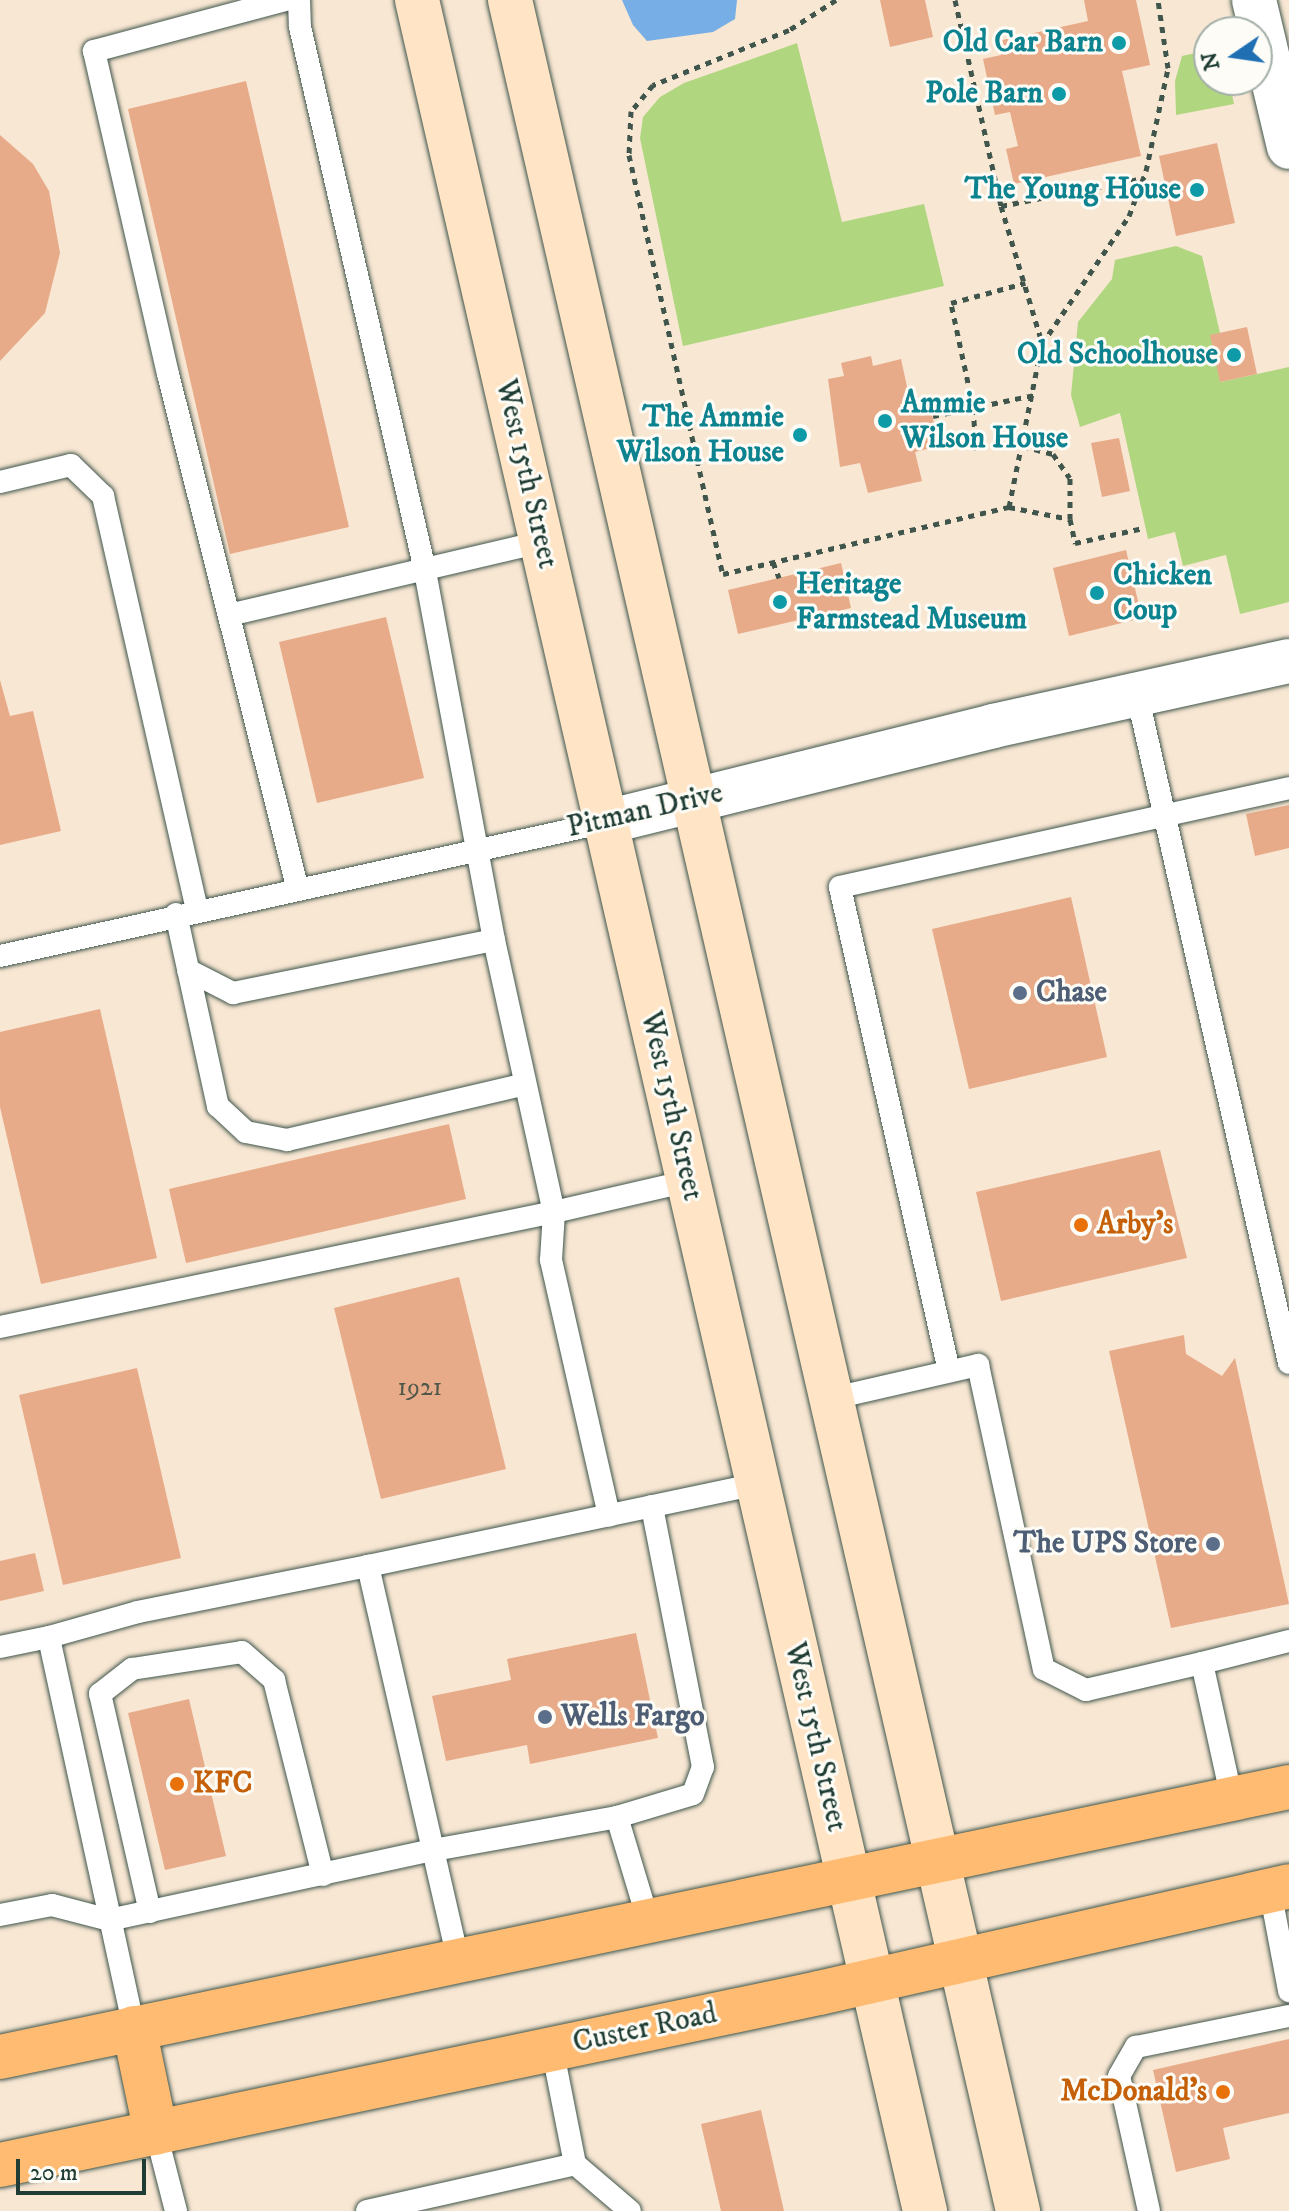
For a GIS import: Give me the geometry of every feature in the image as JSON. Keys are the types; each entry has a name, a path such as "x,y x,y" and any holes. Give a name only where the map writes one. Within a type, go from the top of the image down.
{"main road":[{"name":"West 15th Street","path":"417,0 758,1484 869,1982 925,2211"},
{"path":"510,0 693,802 834,1398 936,1860 1018,2211"},
{"path":"0,2057 1289,1787"},
{"name":"Custer Road","path":"0,2165 869,1982 1280,1888"},
{"path":"134,2028 156,2133"}],"street":[{"path":"1254,0 1289,147"},
{"name":"Pitman Drive","path":"606,822 1137,694 1289,661"}],"lane":[{"path":"285,0 94,51 298,890"},
{"path":"299,0 300,27 424,566 481,846 494,940 554,1212 551,1260 609,1515"},
{"path":"0,482 71,465 103,496 186,912 188,970 218,1106 246,1132 287,1140 525,1084"},
{"path":"229,615 424,566 541,542"},
{"path":"1137,694 1289,1363"},
{"path":"949,1371 840,887 1289,788"},
{"name":"Pitman Drive","path":"0,956 481,846 606,822"},
{"path":"188,970 233,993 494,940"},
{"path":"0,1327 554,1212 688,1181"},
{"path":"834,1398 978,1365 1044,1669 1086,1690 1289,1641"},
{"path":"0,1647 138,1612 758,1484"},
{"path":"0,1915 52,1905 109,1920 434,1850 617,1817 693,1794 703,1767 652,1506"},
{"path":"368,1566 458,1960"},
{"path":"49,1637 134,2028"},
{"path":"150,1912 100,1694 132,1669 242,1652 274,1680 323,1875"},
{"path":"1202,1663 1232,1799"},
{"path":"617,1817 648,1920"},
{"path":"1280,1888 1289,1991"},
{"path":"1149,2211 1119,2076 1136,2047 1289,2016"},
{"path":"552,2048 575,2164 630,2211"},
{"path":"156,2133 176,2211"},
{"path":"367,2211 438,2203 575,2164"}],"path":[{"path":"836,0 789,30 653,85 631,111 629,155 723,574 1009,507 1070,519"},
{"path":"955,0 1001,206 1042,344 1009,507"},
{"path":"1042,344 1129,216 1144,178 1168,68 1158,0"},
{"path":"1001,206 1144,178"},
{"path":"976,450 973,406 951,303 1025,283"},
{"path":"933,416 1034,395"},
{"path":"1023,446 1053,454 1070,478 1070,519 1075,543 1143,528"},
{"path":"773,562 779,578"}],"green space":[{"path":"797,43 842,222 924,204 944,286 683,346 640,138 643,117 660,97 684,83"},
{"path":"1193,54 1193,96 1232,96 1234,104 1176,115 1175,81 1182,56"},
{"path":"1176,246 1202,256 1220,333 1220,382 1289,367 1289,602 1240,614 1226,555 1183,566 1175,532 1148,539 1120,413 1080,427 1071,395 1078,322 1112,279 1115,260"}],"water":[{"path":"622,0 737,0 735,19 713,32 647,41 633,25"}],"building":[{"path":"880,0 925,0 933,37 890,47"},
{"name":"Pole Barn","path":"1084,0 1136,0 1150,65 1122,71 1141,156 1014,184 1006,149 1018,146 1010,112 995,115 983,59 1001,55 998,41 1088,21"},
{"path":"246,81 349,527 230,554 128,109"},
{"path":"0,135 33,164 49,191 60,253 45,313 0,361"},
{"name":"The Young House","path":"1217,143 1235,223 1176,236 1159,156"},
{"name":"Old Schoolhouse","path":"1247,327 1257,374 1220,382 1210,335"},
{"name":"Ammie Wilson House","path":"871,356 873,366 901,359 911,405 929,401 939,446 915,452 922,481 868,493 860,463 840,467 828,379 844,376 841,363"},
{"path":"1119,438 1130,491 1102,497 1091,443"},
{"name":"Chicken Coup","path":"1126,550 1142,618 1069,636 1053,568"},
{"path":"841,563 851,608 738,634 728,590"},
{"path":"386,617 424,778 317,803 279,642"},
{"path":"0,680 10,716 33,711 61,831 0,845"},
{"path":"1289,805 1289,848 1255,856 1246,814"},
{"name":"Chase","path":"1071,897 1107,1057 969,1089 932,929"},
{"path":"100,1009 157,1258 41,1284 0,1107 0,1032"},
{"path":"449,1124 466,1199 186,1263 169,1189"},
{"name":"Arby's","path":"1160,1150 1187,1258 1001,1301 976,1192"},
{"path":"459,1277 506,1469 381,1499 334,1308"},
{"path":"1184,1335 1186,1354 1222,1376 1235,1358 1289,1604 1171,1628 1109,1351"},
{"path":"137,1368 181,1558 63,1585 19,1395"},
{"path":"35,1553 44,1591 0,1601 0,1561"},
{"name":"Wells Fargo","path":"636,1633 658,1738 530,1764 527,1745 446,1761 432,1696 511,1680 507,1659"},
{"name":"KFC","path":"189,1699 226,1856 165,1870 128,1713"},
{"name":"McDonald's","path":"1289,2039 1289,2113 1223,2128 1230,2159 1176,2172 1153,2070"},
{"path":"761,2110 784,2211 721,2211 701,2124"}],"place":[{"name":"Old Car Barn","path":"1119,43"},
{"name":"Pole Barn","path":"1059,94"},
{"name":"The Young House","path":"1197,190"},
{"name":"Old Schoolhouse","path":"1234,355"},
{"name":"Ammie Wilson House","path":"885,421"},
{"name":"The Ammie Wilson House","path":"800,435"},
{"name":"Chicken Coup","path":"1097,593"},
{"name":"Heritage Farmstead Museum","path":"780,602"},
{"name":"Chase","path":"1020,993"},
{"name":"Arby's","path":"1081,1225"},
{"name":"The UPS Store","path":"1213,1544"},
{"name":"Wells Fargo","path":"545,1717"},
{"name":"KFC","path":"177,1784"},
{"name":"McDonald's","path":"1223,2092"}]}
